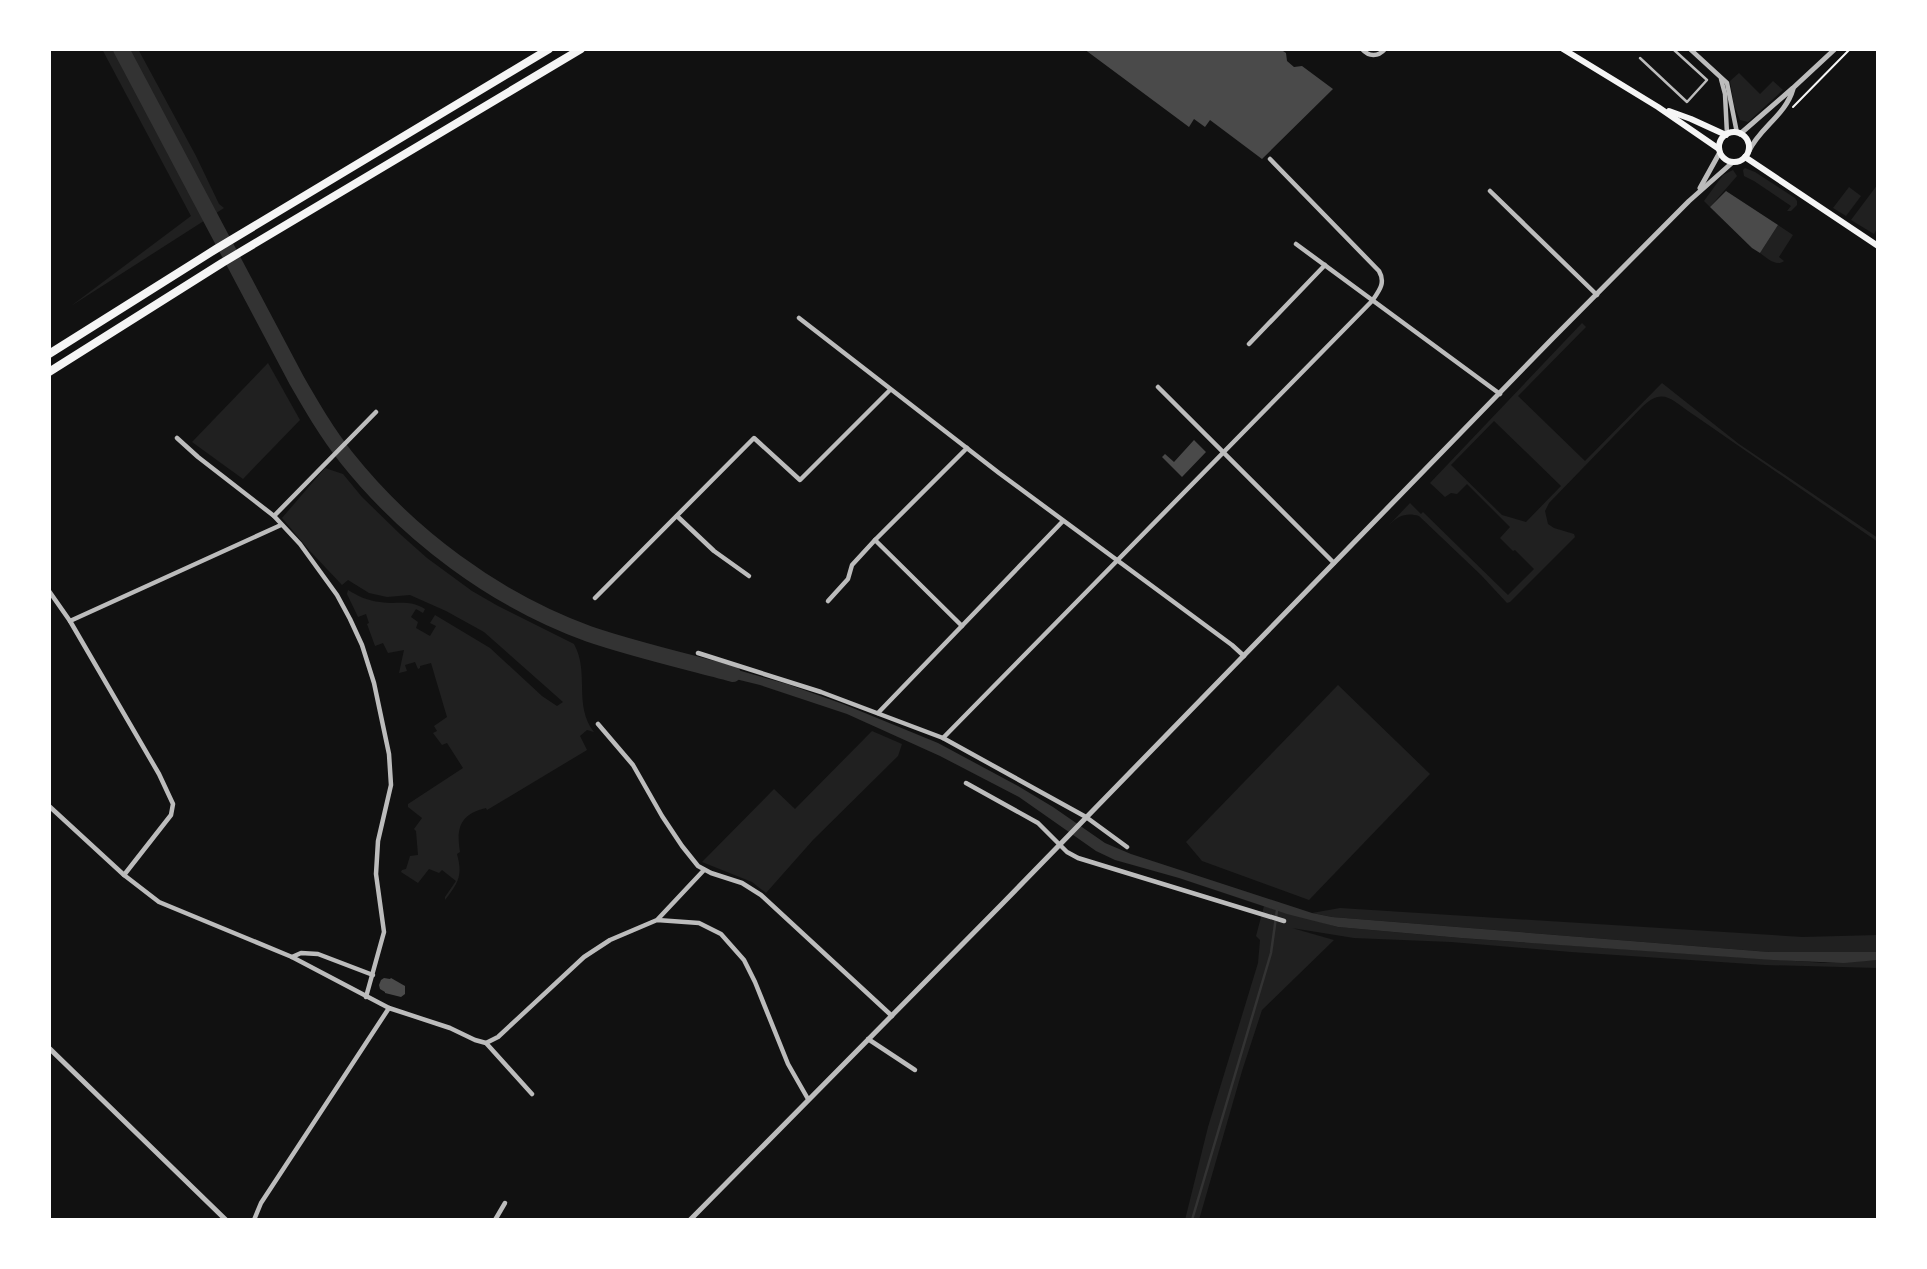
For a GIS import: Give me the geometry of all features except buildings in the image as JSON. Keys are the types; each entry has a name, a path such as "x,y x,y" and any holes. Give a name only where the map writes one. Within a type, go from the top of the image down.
{"highway":[{"path":"49,354 232,239 549,49"},
{"path":"49,372 222,262 581,49"}],"main road":[{"path":"1563,49 1661,108 1720,150 1724,158 1733,162 1740,161 1747,154 1747,139 1739,133 1726,135 1661,108"},
{"path":"1720,150 1721,141 1726,135"},
{"path":"1747,154 1878,246"}],"street":[{"path":"1362,49 1373,55 1385,49"},
{"path":"1690,49 1727,83 1739,133 1835,49"},
{"path":"1711,68 1723,81 1726,135"},
{"path":"1747,154 1756,137 1790,101 1793,88"},
{"path":"1689,201 1704,182 1720,150"},
{"path":"943,738 1372,300 1382,284 1378,271 1270,159"},
{"path":"690,1220 1689,201 1733,162"},
{"path":"1490,191 1597,295"},
{"path":"1296,244 1500,394"},
{"path":"1249,344 1325,265"},
{"path":"799,318 1029,496 1244,656"},
{"path":"1157,387 1334,563"},
{"path":"595,598 754,439 800,480 890,390"},
{"path":"274,516 376,412"},
{"path":"177,438 274,516 300,544 337,595 362,645 374,683 389,754 391,785 378,841 376,874 384,932 366,997"},
{"path":"828,601 848,579 852,565 967,448"},
{"path":"677,516 714,551 749,576"},
{"path":"878,713 1063,521"},
{"path":"70,621 281,525"},
{"path":"875,540 962,626"},
{"path":"49,591 70,621 159,774 173,804 171,815 124,875"},
{"path":"698,653 810,688 943,738 1087,817 1127,847"},
{"path":"598,724 633,765 662,816 698,866 742,883 761,895 892,1016"},
{"path":"965,783 1038,823 1059,845 1078,858 1284,921"},
{"path":"49,806 124,875 159,902 292,957 389,1007 486,1043 532,1094"},
{"path":"486,1043 498,1037 584,957 610,940 657,920 704,870"},
{"path":"657,920 689,921 704,925 732,944 749,970 788,1064 808,1099"},
{"path":"292,957 301,953 317,954 373,975"},
{"path":"254,1220 261,1203 389,1007"},
{"path":"868,1039 915,1070"},
{"path":"49,1048 226,1220"},
{"path":"495,1220 505,1203"}],"lane":[{"path":"1640,58 1687,102 1707,80 1673,49"}],"path":[{"path":"1787,113 1850,49"}],"shaded area":[{"path":"102,49 138,49 219,204 224,208 71,306 191,216"},
{"path":"1739,73 1760,94 1773,81 1783,90 1748,122 1740,120 1734,105 1730,81"},
{"path":"1745,168 1795,198 1797,205 1787,211 1791,206 1744,176"},
{"path":"1733,170 1737,176 1710,207 1704,201 1723,175"},
{"path":"1878,184 1878,227 1874,234 1851,220"},
{"path":"1849,187 1861,196 1846,216 1833,208"},
{"path":"1778,225 1793,235 1779,257 1784,261 1781,263 1760,253"},
{"path":"1582,323 1586,327 1518,396 1585,461 1662,383 1739,444 1878,538 1878,542 1678,404 1662,396 1643,406 1549,503 1545,511 1548,524 1574,534 1575,537 1510,602 1507,603 1419,516 1402,516 1389,525 1410,503 1421,514 1423,512 1508,595 1534,569 1500,538 1510,527 1467,484 1457,494 1451,493 1445,497 1430,483","holes":["1494,421 1561,486 1526,522 1502,515 1451,465"]},
{"path":"268,363 300,420 243,479 192,442"},
{"path":"325,468 343,474 362,497 427,558 472,591 574,644 579,655 584,711 594,732 587,730 580,736 587,750 487,810 477,811 465,818 459,836 458,879 445,900 456,881 442,870 439,873 429,869 418,883 401,872 406,869 410,856 418,855 414,829 422,818 408,807 408,804 463,768 447,743 442,745 433,733 437,731 434,726 447,717 431,663 418,669 415,662 405,665 407,671 399,673 404,650 388,653 383,643 375,646 366,614 358,617 347,594 348,590 371,601 408,603 425,609 423,613 416,609 411,617 418,622 416,628 430,636 436,626 430,623 435,615 490,648 542,696 557,706 563,702 484,632 446,611 410,595 387,597 369,593 348,580 342,585 282,518"},
{"path":"713,663 787,684 938,743 1018,786 1105,843 1131,854 1312,913 1332,917 1769,952 1878,952 1878,960 1844,963 1773,960 1461,938 1338,927 1287,914 1115,860 1096,851 1019,797 940,756 847,714 760,685 711,673"},
{"path":"1338,685 1430,774 1309,900 1202,861 1186,842"},
{"path":"872,731 902,744 898,756 813,840 766,893 752,882 702,862 774,789 795,809"},
{"path":"1264,906 1338,927 1824,963 1878,960 1878,968 1765,965 1451,942 1354,938 1292,928 1334,940 1262,1010 1199,1220 1185,1220 1208,1127 1258,963 1260,940 1256,936"},
{"path":"1340,908 1802,937 1878,935 1878,952 1769,952 1332,917 1312,913"}],"waterway":[{"path":"121,49 297,381 326,429 370,486 425,538 487,584 520,603 589,634 733,674"},
{"path":"1192,1220 1271,953 1277,910"}]}
